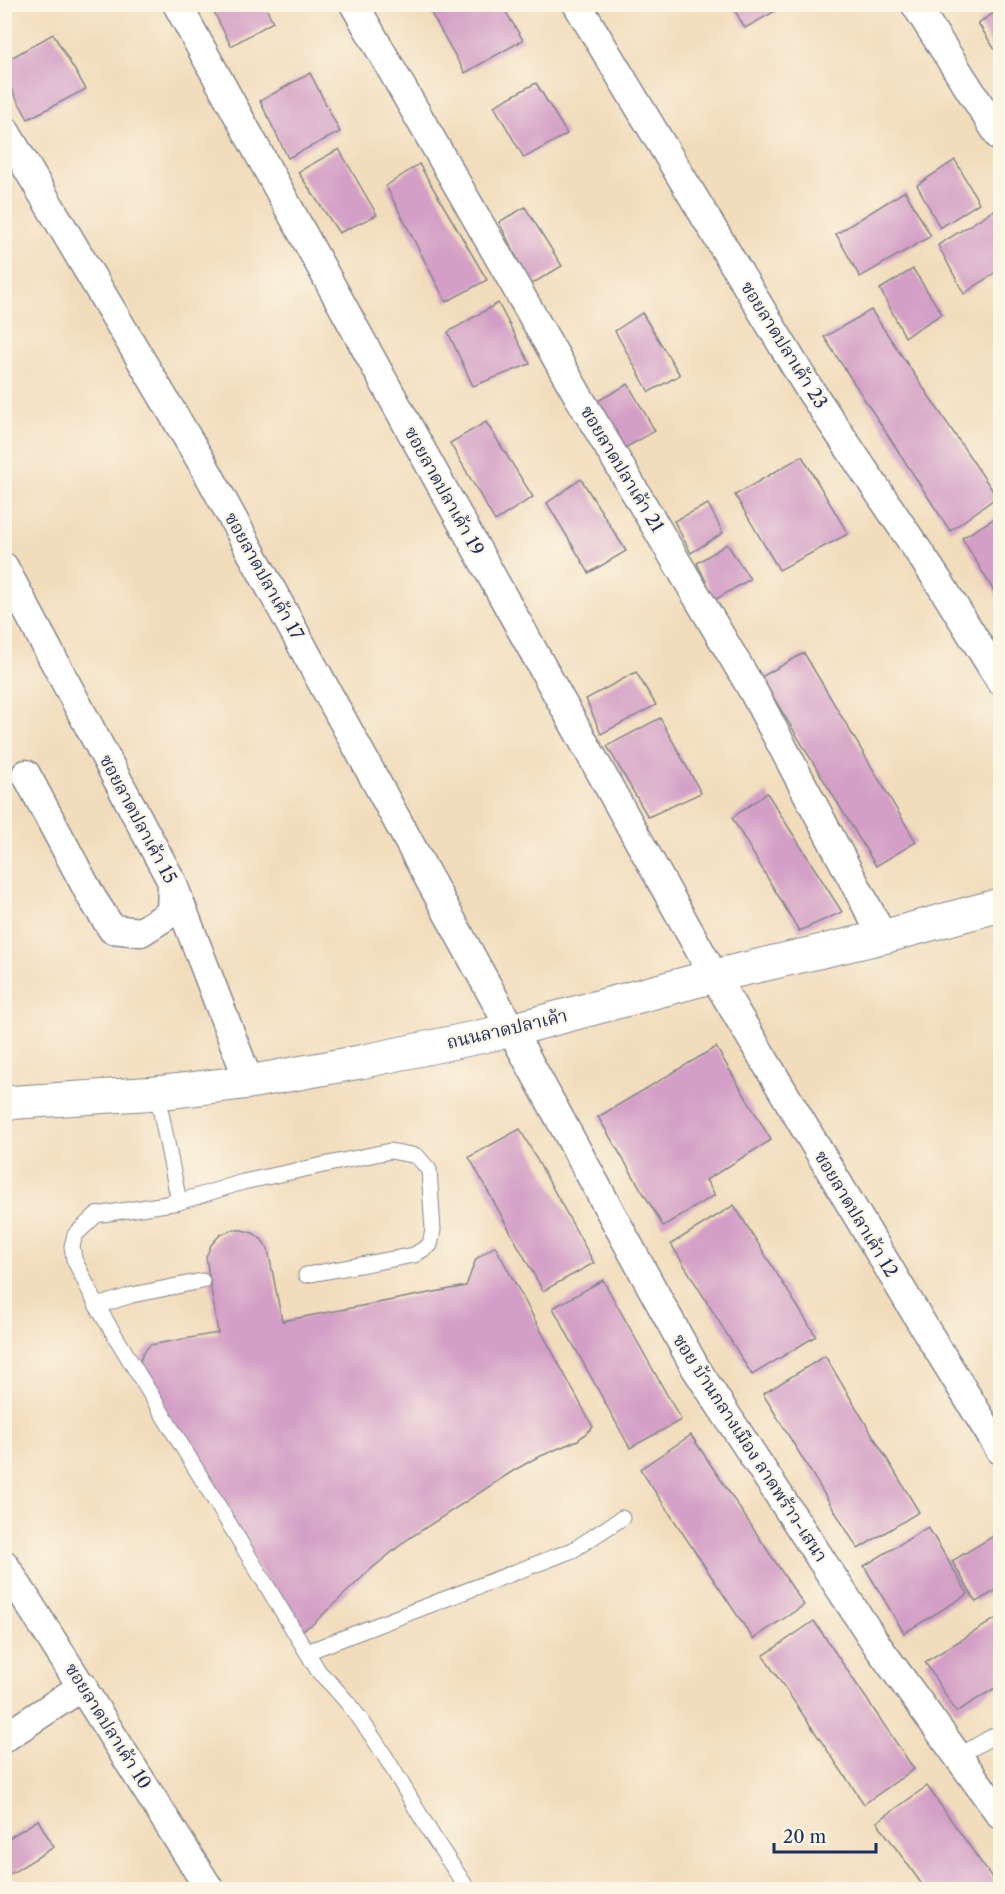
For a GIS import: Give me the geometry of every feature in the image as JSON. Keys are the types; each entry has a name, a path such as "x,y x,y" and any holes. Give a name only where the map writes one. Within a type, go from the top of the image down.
{"main road":[{"name":"ถนนลาดปลาเค้า","path":"4,1103 157,1093 249,1082 360,1062 512,1030 714,976 883,937 1000,904"}],"street":[{"name":"ซอยลาดปลาเค้า 19","path":"177,4 714,976"},
{"name":"ซอยลาดปลาเค้า 21","path":"354,4 580,399 752,689 883,937"},
{"name":"ซอยลาดปลาเค้า 23","path":"577,4 806,384 939,582 1000,680"},
{"path":"915,4 1000,137"},
{"name":"ซอยลาดปลาเค้า 17","path":"4,129 204,466 512,1030"},
{"name":"ซอยลาดปลาเค้า 15","path":"4,567 172,882 249,1082"},
{"path":"26,774 92,898 112,929 141,932 171,913 172,882"},
{"name":"ซอยลาดปลาเค้า 12","path":"714,976 1000,1450"},
{"name":"ซอย บ้านกลางเมือง ลาดพร้าว-เสนา","path":"512,1030 695,1367 879,1648 1000,1814"},
{"name":"ซอยลาดปลาเค้า 10","path":"4,1564 210,1890"},
{"path":"4,1738 83,1686"}],"lane":[{"path":"157,1093 179,1202"},
{"path":"306,1275 414,1255 430,1245 433,1230 429,1170 417,1156 390,1150 243,1182 179,1202 96,1215 75,1235 72,1246 74,1259 97,1306 319,1672 338,1689 361,1718 468,1890"},
{"path":"97,1306 132,1295 202,1281"},
{"path":"307,1652 573,1550 622,1518"},
{"path":"957,1757 1000,1732"}],"building":[{"path":"210,4 264,4 273,22 231,46"},
{"path":"447,4 501,4 523,40 465,73 431,13"},
{"path":"731,4 788,4 745,28"},
{"path":"1000,9 1000,58 978,23"},
{"path":"53,34 86,89 28,119 4,76 4,62"},
{"path":"310,73 340,132 288,158 260,101"},
{"path":"536,83 567,134 524,158 494,106"},
{"path":"339,149 377,215 339,233 298,172"},
{"path":"955,160 979,203 940,228 917,185"},
{"path":"419,164 487,280 446,302 386,186"},
{"path":"905,191 931,236 860,277 836,234"},
{"path":"525,207 562,266 530,285 499,222"},
{"path":"994,210 1000,220 1000,269 964,294 938,245"},
{"path":"913,269 942,314 905,337 880,289"},
{"path":"498,303 530,364 473,386 448,332"},
{"path":"871,310 997,497 950,531 824,337"},
{"path":"642,313 680,375 649,392 615,331"},
{"path":"628,384 655,431 623,449 596,402"},
{"path":"486,422 533,497 495,521 450,443"},
{"path":"802,456 848,534 779,570 735,495"},
{"path":"581,479 626,551 589,573 547,503"},
{"path":"708,504 723,533 691,553 674,521"},
{"path":"1000,515 1000,601 962,538"},
{"path":"727,544 750,579 715,600 697,563"},
{"path":"804,653 916,842 876,866 761,677"},
{"path":"636,672 656,705 601,734 586,699"},
{"path":"660,718 701,793 648,817 607,746"},
{"path":"767,793 842,912 799,931 732,818"},
{"path":"716,1047 771,1140 706,1180 715,1195 663,1226 598,1117"},
{"path":"520,1129 594,1263 543,1291 469,1157"},
{"path":"734,1205 816,1336 752,1375 671,1244"},
{"path":"232,1230 253,1233 268,1249 282,1321 466,1286 476,1259 495,1246 593,1427 578,1440 513,1471 408,1539 370,1570 313,1624 297,1633 139,1364 143,1353 150,1345 218,1333 206,1257 211,1245 220,1235"},
{"path":"603,1280 681,1420 630,1448 553,1308"},
{"path":"825,1356 919,1512 858,1549 763,1394"},
{"path":"691,1435 804,1605 753,1639 640,1469"},
{"path":"928,1527 968,1594 904,1633 864,1566"},
{"path":"1000,1532 1000,1588 976,1602 952,1561"},
{"path":"1000,1616 1000,1685 956,1712 925,1662"},
{"path":"814,1621 914,1769 864,1804 763,1656"},
{"path":"927,1786 1000,1890 926,1890 877,1822"},
{"path":"38,1820 54,1847 4,1878 4,1841"}]}
